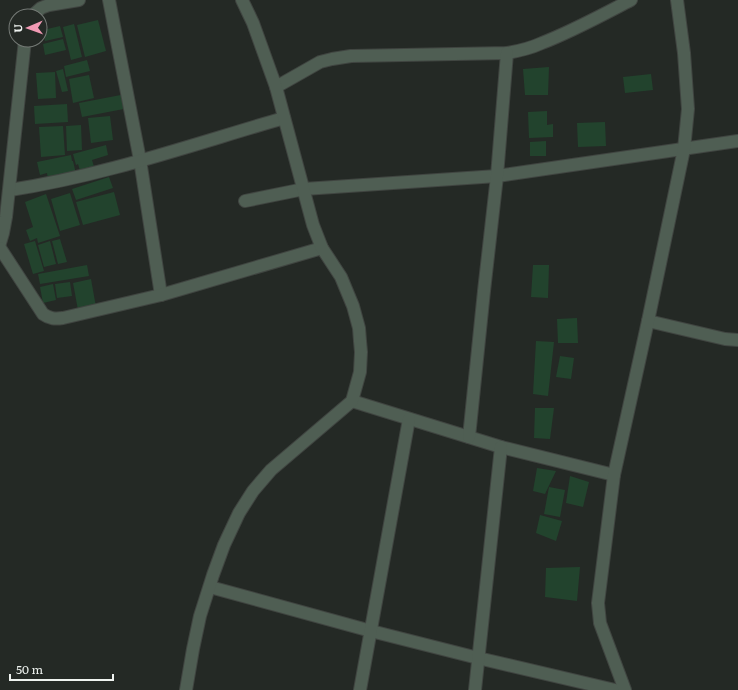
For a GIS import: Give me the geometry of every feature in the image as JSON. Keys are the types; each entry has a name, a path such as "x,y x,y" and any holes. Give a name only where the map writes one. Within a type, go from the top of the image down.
{"street":[{"path":"41,8 49,5 79,0"},
{"path":"109,0 140,160 161,295"},
{"path":"186,690 200,616 224,545 239,513 253,491 271,470 352,401 360,372 361,352 359,328 353,306 341,277 322,248 313,225 276,87 253,23 242,0"},
{"path":"276,87 320,62 351,56 507,54 526,49 568,32 631,0"},
{"path":"625,690 600,623 598,609 614,475 684,149 688,109 684,53 677,0"},
{"path":"0,243 10,190 24,48"},
{"path":"469,437 497,176 507,54"},
{"path":"10,190 80,177 284,118"},
{"path":"245,201 304,189 497,176 738,141"},
{"path":"0,248 43,314 49,318 58,319 161,295 322,248"},
{"path":"648,321 725,339 738,340"},
{"path":"352,401 501,447 614,475"},
{"path":"360,690 410,419"},
{"path":"475,690 501,447"},
{"path":"210,587 370,631 615,690"}],"building":[{"path":"98,20 106,51 85,57 77,25"},
{"path":"74,24 82,57 71,60 63,27"},
{"path":"60,26 63,37 48,40 48,29"},
{"path":"63,39 66,50 45,55 44,48 48,48 48,43"},
{"path":"87,60 90,71 66,77 64,66"},
{"path":"549,67 548,95 525,95 523,69"},
{"path":"63,69 68,91 62,92 56,71"},
{"path":"55,72 56,98 38,99 36,73"},
{"path":"651,74 653,90 625,93 623,77"},
{"path":"89,75 94,98 73,103 69,79"},
{"path":"126,94 129,108 82,117 79,103"},
{"path":"67,104 68,122 35,124 34,106"},
{"path":"547,111 547,125 553,124 553,137 529,138 528,112"},
{"path":"110,116 113,140 91,143 88,118"},
{"path":"605,122 606,146 578,147 577,123"},
{"path":"81,125 82,150 67,151 66,126"},
{"path":"63,126 65,155 41,157 39,127"},
{"path":"546,141 546,156 530,156 530,142"},
{"path":"106,145 108,155 92,160 95,170 81,174 78,164 76,165 73,154"},
{"path":"71,155 76,174 48,180 47,173 40,175 37,162"},
{"path":"109,177 113,188 76,200 72,189"},
{"path":"114,192 120,215 83,225 76,202"},
{"path":"70,193 80,225 60,231 51,199"},
{"path":"46,194 60,236 38,243 37,238 30,241 26,230 33,227 25,202"},
{"path":"60,239 67,262 58,264 52,241"},
{"path":"35,241 44,271 33,274 24,244"},
{"path":"50,241 56,264 44,267 38,245"},
{"path":"87,265 89,276 40,284 38,274"},
{"path":"533,265 549,265 548,298 531,297"},
{"path":"91,279 96,307 78,310 73,283"},
{"path":"70,282 72,296 57,298 55,284"},
{"path":"53,284 56,300 43,303 40,287"},
{"path":"577,318 578,343 558,343 557,319"},
{"path":"536,341 554,342 548,396 533,394"},
{"path":"560,356 574,358 571,379 556,377"},
{"path":"535,408 554,408 550,439 534,438"},
{"path":"537,468 556,471 545,494 533,491"},
{"path":"570,476 589,482 583,507 566,503"},
{"path":"549,487 565,490 560,517 544,514"},
{"path":"540,515 562,521 556,541 536,533"},
{"path":"580,567 577,601 545,597 546,568"}]}
